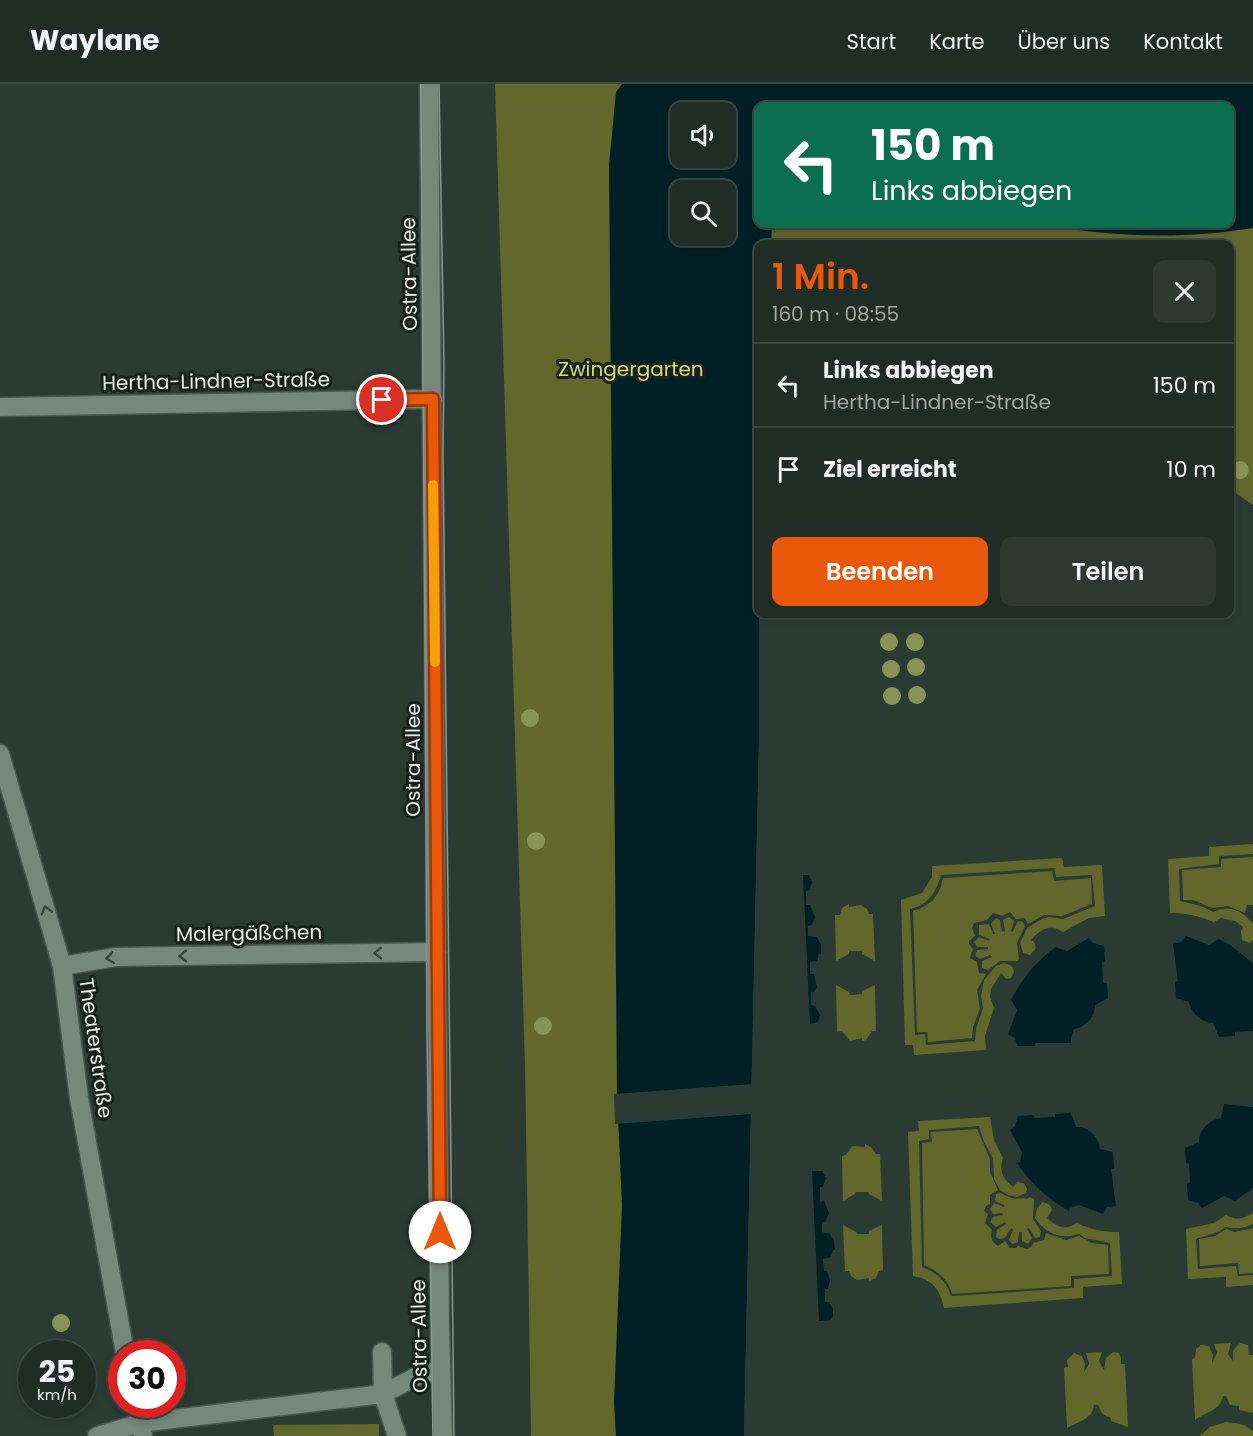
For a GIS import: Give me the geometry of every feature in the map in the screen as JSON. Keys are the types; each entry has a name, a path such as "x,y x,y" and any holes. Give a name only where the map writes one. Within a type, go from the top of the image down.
{"street":[{"name":"Ostra-Allee","path":"429,84 443,1436"},
{"name":"Hertha-Lindner-Straße","path":"0,407 433,399"},
{"name":"Theaterstraße","path":"0,754 62,966 79,1098 123,1340"},
{"name":"Malergäßchen","path":"62,966 116,957 437,952"},
{"path":"382,1352 383,1394 397,1436"},
{"path":"97,1436 383,1394 419,1375 441,1370"}],"green space":[{"name":"Zwingergarten","path":"495,84 1253,84 1253,505 1234,492 1234,240 754,240 754,618 759,618 759,740 744,1436 531,1436 525,1066"},
{"path":"1253,844 1253,854 1219,856 1219,864 1179,869 1180,901 1201,906 1213,912 1230,909 1240,912 1253,924 1253,940 1250,943 1242,940 1243,927 1235,921 1221,918 1214,922 1192,915 1170,913 1168,859 1209,856 1209,847"},
{"path":"1253,857 1253,905 1247,905 1245,913 1228,906 1212,908 1193,900 1183,900 1182,870 1221,867 1221,859"},
{"path":"1062,858 1064,867 1102,865 1105,916 1089,918 1063,932 1054,928 1042,930 1031,940 1036,948 1030,955 1023,953 1020,943 1027,928 1042,919 1049,917 1063,919 1095,906 1092,875 1056,877 1054,868 941,875 930,897 922,905 910,909 915,1035 925,1034 926,1045 975,1041 976,1029 983,1008 981,996 984,980 996,966 1004,963 1012,966 1014,972 1011,978 1006,979 1001,973 991,989 990,997 994,1008 985,1036 986,1050 914,1055 913,1045 905,1045 901,900 922,893 932,877 932,866"},
{"path":"1052,871 1054,881 1091,878 1092,904 1062,916 1044,915 1028,924 1025,918 1016,919 1010,912 1002,916 993,913 987,920 974,923 972,928 975,936 969,941 973,949 970,958 977,962 979,973 986,974 977,990 980,1008 973,1027 972,1038 928,1042 927,1032 917,1032 913,911 924,906 937,895 943,878"},
{"path":"849,904 849,907 861,905 867,909 869,914 873,914 875,961 862,954 862,951 849,951 849,954 836,961 835,915 840,915 842,908"},
{"path":"1009,917 1014,921 1011,931 1013,932 1017,922 1023,922 1025,926 1017,943 1019,959 1000,961 988,970 982,968 982,961 992,957 990,955 980,959 975,956 977,950 988,949 988,947 977,947 974,942 979,937 989,941 990,939 979,935 979,925 989,924 995,934 991,924 996,918 1000,920 1002,932 1005,931 1003,920"},
{"path":"836,985 849,992 850,995 862,994 862,991 875,985 876,1031 872,1031 866,1040 862,1041 862,1038 850,1041 842,1031 837,1032"},
{"path":"990,1117 994,1140 1003,1158 1001,1166 1004,1177 1013,1187 1017,1182 1024,1183 1026,1193 1017,1197 1000,1190 994,1179 993,1158 984,1142 979,1126 929,1130 929,1139 919,1141 922,1267 940,1278 951,1296 1074,1288 1074,1279 1112,1276 1110,1243 1085,1238 1079,1234 1060,1236 1049,1232 1035,1218 1037,1208 1043,1202 1050,1205 1052,1210 1047,1218 1058,1226 1069,1227 1077,1223 1098,1230 1119,1232 1122,1284 1083,1287 1083,1298 944,1308 934,1286 920,1277 913,1276 908,1132 919,1131 918,1121"},
{"path":"977,1129 990,1159 990,1172 998,1190 990,1195 990,1204 984,1211 988,1214 985,1223 992,1230 991,1237 994,1243 998,1246 1005,1241 1010,1248 1018,1246 1027,1249 1033,1243 1044,1240 1046,1233 1066,1240 1079,1236 1092,1243 1108,1245 1109,1274 1071,1276 1071,1286 952,1294 942,1276 924,1265 922,1143 932,1142 931,1132"},
{"path":"865,1144 871,1147 876,1154 880,1154 882,1201 868,1192 856,1192 843,1201 842,1156 846,1155 852,1146 865,1147"},
{"path":"1001,1193 1015,1199 1030,1197 1034,1199 1033,1219 1041,1231 1040,1237 1035,1238 1029,1228 1027,1229 1032,1238 1028,1244 1022,1241 1022,1232 1019,1232 1018,1242 1012,1244 1009,1240 1013,1230 1011,1228 1005,1238 996,1237 997,1230 1006,1224 1005,1222 996,1227 990,1222 993,1217 1003,1215 1002,1213 993,1214 990,1209 994,1203 1004,1207 995,1201 996,1194"},
{"path":"1253,1213 1253,1224 1250,1226 1225,1227 1196,1239 1198,1269 1236,1266 1238,1276 1253,1275 1253,1285 1226,1287 1226,1277 1188,1279 1186,1229 1214,1223 1226,1215 1240,1218"},
{"path":"843,1225 857,1234 869,1234 869,1231 882,1225 883,1270 879,1271 876,1278 869,1281 869,1278 857,1280 851,1276 849,1271 845,1271"},
{"path":"1253,1228 1253,1273 1239,1274 1238,1263 1200,1266 1199,1239 1215,1236 1226,1229 1235,1232"},
{"path":"1231,1343 1228,1354 1233,1361 1233,1351 1240,1343 1248,1345 1249,1355 1253,1355 1253,1413 1239,1410 1239,1406 1230,1405 1226,1396 1223,1396 1216,1408 1195,1420 1192,1359 1195,1358 1196,1349 1201,1345 1209,1346 1213,1355 1212,1363 1217,1353 1214,1344"},
{"path":"1102,1352 1099,1361 1104,1370 1106,1358 1113,1352 1119,1353 1121,1364 1125,1364 1128,1427 1111,1421 1110,1417 1102,1413 1098,1405 1094,1405 1088,1417 1067,1428 1064,1368 1068,1367 1067,1360 1074,1353 1082,1356 1085,1364 1084,1372 1089,1364 1086,1353"},
{"path":"1226,1422 1247,1427 1253,1431 1253,1436 1200,1436 1210,1427"},
{"path":"379,1424 379,1436 274,1436 273,1425"}],"water":[{"path":"622,84 1253,84 1253,228 1172,235 1120,234 1066,228 1234,228 1234,102 754,102 754,228 772,228 771,240 754,240 754,618 759,618 759,740 744,1436 616,1436 614,1403 622,1205 617,1094 609,165 616,92"},
{"path":"803,875 809,875 812,882 810,890 806,891 806,905 810,905 815,917 812,925 808,926 808,936 817,937 821,945 821,954 817,961 810,962 810,974 814,974 817,987 814,992 811,992 811,1005 815,1006 820,1015 818,1022 810,1024"},
{"path":"1186,936 1209,945 1219,939 1253,963 1253,1031 1235,1032 1235,1036 1219,1037 1213,1023 1198,1017 1189,1002 1176,998 1175,982 1178,981 1173,944 1181,942"},
{"path":"1089,938 1093,943 1104,946 1103,983 1107,983 1108,998 1095,1005 1092,1017 1086,1024 1074,1029 1071,1043 1035,1043 1035,1046 1017,1046 1015,1038 1008,1034 1017,1010 1011,1000 1020,985 1036,964 1056,947 1067,951"},
{"path":"1224,1104 1253,1107 1253,1188 1235,1201 1224,1196 1202,1208 1198,1203 1188,1200 1189,1164 1186,1163 1185,1148 1199,1142 1206,1126 1221,1118"},
{"path":"1071,1113 1076,1127 1085,1128 1092,1133 1098,1140 1100,1149 1113,1152 1114,1169 1111,1169 1116,1206 1107,1207 1103,1214 1079,1205 1070,1208 1069,1211 1040,1190 1017,1163 1020,1162 1022,1152 1010,1130 1015,1126 1018,1116 1055,1117 1055,1114"},
{"path":"812,1171 822,1171 826,1178 823,1187 820,1187 820,1202 824,1201 829,1213 825,1222 822,1222 822,1232 830,1234 835,1250 831,1257 823,1259 824,1271 827,1271 830,1280 828,1289 825,1289 825,1302 829,1302 833,1309 833,1316 830,1320 819,1321"}],"pier":[{"path":"752,1084 752,1114 615,1124 614,1094"}],"tram line":[{"path":"421,84 427,1035 433,1436"},
{"path":"439,84 444,365 443,451 454,1436"}],"slow traffic":[{"path":"433,485 435,662"}],"route":[{"path":"382,400 433,399 440,1232"}]}
